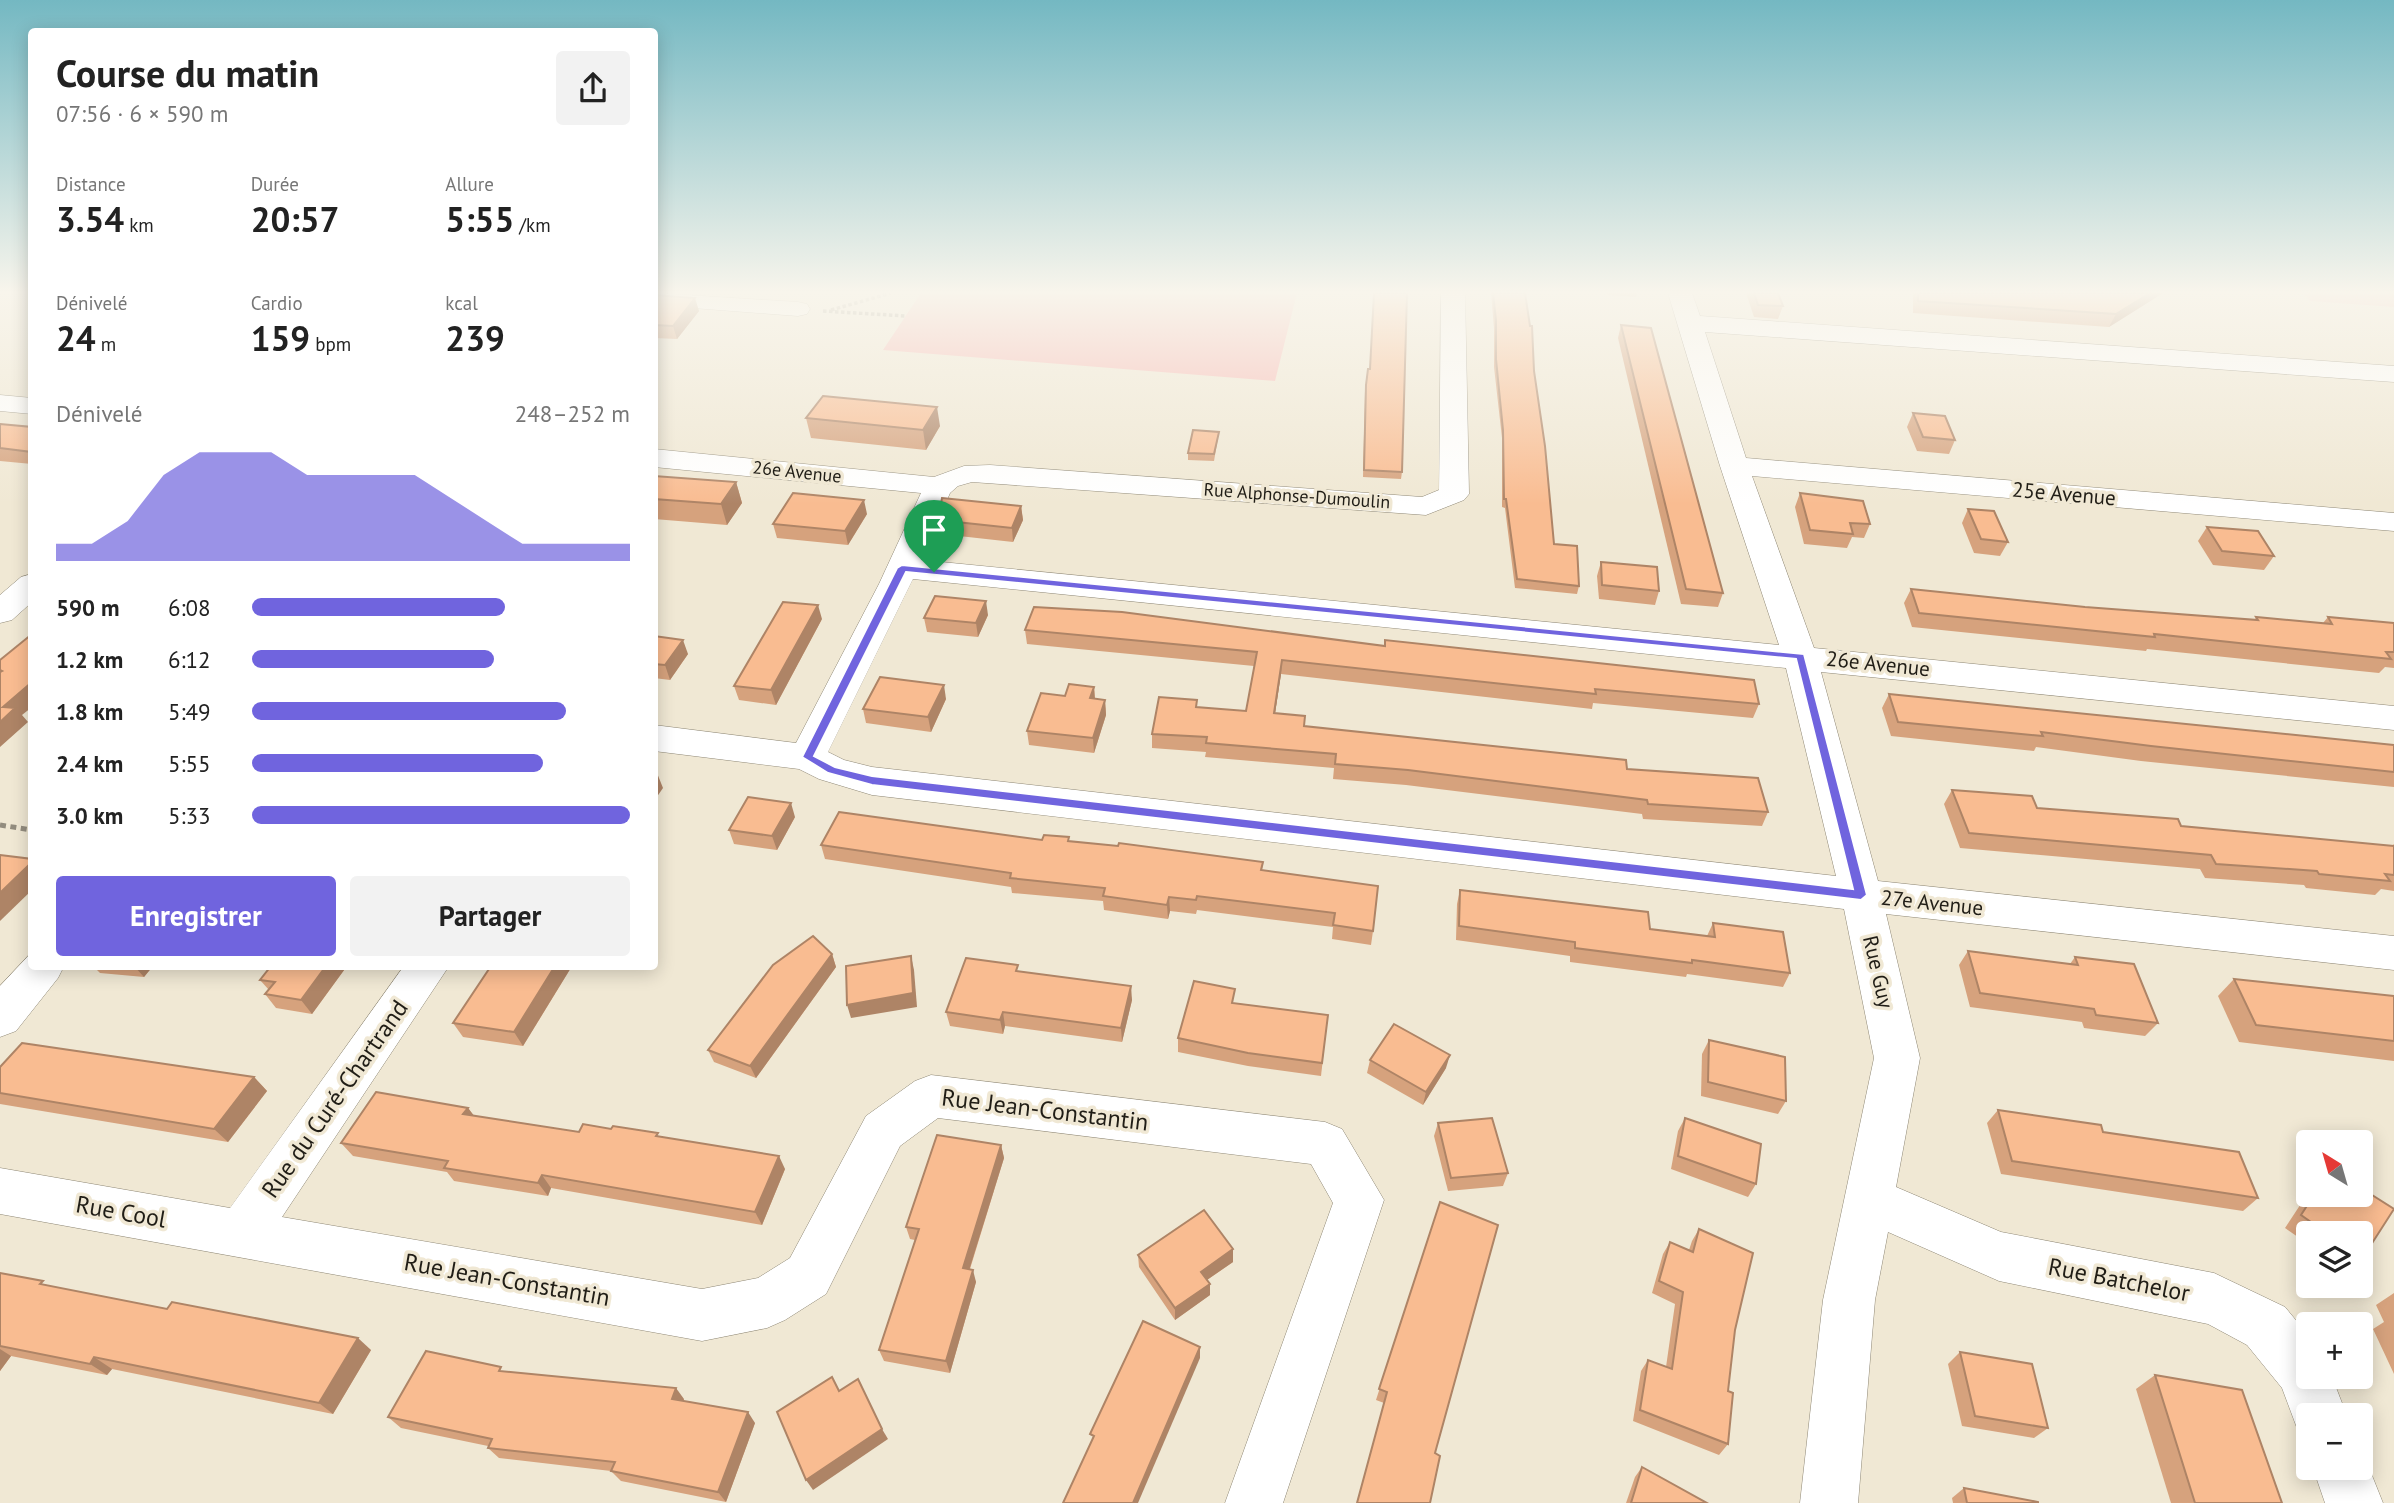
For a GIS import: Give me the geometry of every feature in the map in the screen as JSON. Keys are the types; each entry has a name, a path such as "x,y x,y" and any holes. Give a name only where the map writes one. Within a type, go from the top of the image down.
{"street":[{"name":"Rue Alphonse-Dumoulin","path":"940,486 953,478 981,474 1426,506 1454,494 1453,363"},
{"name":"Rue Guy","path":"1702,363 1734,466 1800,656 1861,895 1898,1058 1849,1300 1829,1503"},
{"path":"2277,363 2394,374"},
{"path":"0,403 28,406"},
{"name":"26e Avenue","path":"658,458 940,486"},
{"name":"25e Avenue","path":"1734,466 2394,522"},
{"path":"658,738 807,757 940,486"},
{"name":"26e Avenue","path":"902,568 1800,656 2394,718"},
{"path":"0,613 28,588"},
{"name":"27e Avenue","path":"807,757 832,770 872,781 1861,895 2394,953"},
{"path":"0,1018 40,970"},
{"name":"Rue du Curé-Chartrand","path":"242,1233 425,970"},
{"name":"Rue Jean-Constantin","path":"242,1233 702,1315 767,1302 808,1276 883,1131 931,1096 1325,1144 1359,1200 1254,1503"},
{"name":"Rue Cool","path":"0,1191 242,1233"},
{"name":"Rue Batchelor","path":"1871,1200 1999,1256 2214,1298 2266,1326 2303,1371 2315,1403"},
{"path":"2345,1480 2354,1503"}],"path":[{"path":"0,825 28,829"}],"shaded area":[{"path":"1049,363 1279,363 1275,381"}],"building":[{"path":"1370,363 1405,363 1402,472 1364,470 1366,385"},
{"path":"1496,363 1534,363 1554,544 1577,546 1579,586 1517,579 1504,499 1503,430"},
{"path":"1630,363 1661,363 1723,593 1686,589"},
{"path":"823,396 937,407 923,430 806,418"},
{"path":"1913,413 1945,416 1955,440 1923,437"},
{"path":"0,424 28,427 28,452 0,448"},
{"path":"1193,430 1219,432 1214,454 1188,453"},
{"path":"658,476 736,482 721,504 658,499"},
{"path":"793,493 864,500 845,531 773,524"},
{"path":"1800,493 1863,501 1870,524 1850,523 1853,534 1810,530"},
{"path":"942,498 1021,506 1012,528 938,520"},
{"path":"1968,509 1994,511 2008,542 1981,539"},
{"path":"2207,527 2258,531 2274,556 2222,551"},
{"path":"1601,562 1657,567 1659,591 1602,585"},
{"path":"1911,589 2085,607 2258,620 2256,617 2332,624 2328,617 2394,623 2394,652 2386,652 2391,659 1919,613"},
{"path":"935,596 986,601 976,623 924,618"},
{"path":"783,602 818,605 771,690 734,686"},
{"path":"1034,607 1122,612 1385,646 1385,640 1754,680 1759,704 1595,689 1596,694 1282,660 1274,713 1305,716 1304,726 1626,760 1627,769 1758,778 1768,812 1648,804 1647,800 1408,770 1335,764 1336,754 1206,743 1207,737 1152,734 1159,697 1197,700 1196,707 1246,711 1257,652 1025,630"},
{"path":"28,637 28,685 3,707 15,708 0,722 2,671 0,660"},
{"path":"658,637 683,640 665,665 658,664"},
{"path":"880,677 944,685 928,717 863,709"},
{"path":"1069,684 1094,687 1090,698 1105,700 1093,738 1027,731 1041,693 1065,696"},
{"path":"1889,694 2394,745 2394,772 2041,732 2043,736 1898,722"},
{"path":"1952,790 2032,796 2037,808 2178,819 2181,826 2394,846 2394,875 2385,874 2390,881 2319,874 2317,871 2216,864 2211,855 1969,833"},
{"path":"748,797 791,803 772,836 729,830"},
{"path":"839,812 1042,840 1044,835 1069,837 1068,841 1118,846 1119,843 1263,862 1261,870 1378,886 1373,931 1333,925 1335,913 1197,896 1196,900 1169,897 1167,905 1103,896 1105,888 1010,878 1011,873 821,845"},
{"path":"0,855 28,858 28,866 0,893"},
{"path":"1460,890 1648,912 1650,929 1715,937 1713,923 1783,932 1790,973 1575,948 1575,942 1459,926"},
{"path":"813,936 832,954 750,1066 708,1050 773,965"},
{"path":"1968,951 2078,965 2075,957 2134,964 2158,1023 2096,1015 2094,1009 1980,993"},
{"path":"911,956 913,993 847,1005 846,966"},
{"path":"966,958 1018,965 1016,971 1131,986 1121,1028 1003,1012 1000,1020 946,1012"},
{"path":"268,970 323,970 301,1000 265,994 275,982 260,980"},
{"path":"488,970 553,970 514,1032 453,1023"},
{"path":"2234,979 2394,996 2394,1041 2256,1025"},
{"path":"1194,981 1235,989 1232,1003 1328,1015 1322,1063 1248,1053 1178,1038"},
{"path":"1394,1024 1450,1055 1426,1092 1370,1060"},
{"path":"1709,1040 1785,1057 1786,1101 1708,1082"},
{"path":"22,1043 254,1077 214,1129 0,1093 0,1067"},
{"path":"376,1092 468,1108 463,1114 579,1132 583,1124 611,1129 613,1126 658,1133 656,1136 779,1156 755,1212 542,1175 538,1183 444,1168 448,1161 341,1143"},
{"path":"1998,1110 2101,1125 2103,1132 2239,1152 2258,1198 2012,1161"},
{"path":"1492,1118 1508,1173 1451,1178 1438,1123"},
{"path":"1685,1118 1761,1144 1756,1184 1678,1156"},
{"path":"937,1135 1001,1145 963,1268 973,1270 946,1361 879,1350 919,1229 906,1227"},
{"path":"2373,1196 2394,1209 2373,1242 2373,1221 2310,1221 2301,1215 2306,1208 2373,1208"},
{"path":"1440,1202 1498,1225 1435,1453 1440,1456 1430,1503 1357,1503 1387,1392 1379,1389"},
{"path":"1204,1210 1233,1249 1201,1272 1210,1284 1175,1308 1138,1255"},
{"path":"1699,1229 1753,1253 1735,1330 1728,1391 1733,1393 1728,1444 1640,1410 1648,1360 1672,1369 1683,1292 1659,1281 1670,1242 1693,1252"},
{"path":"0,1273 43,1281 40,1284 167,1309 172,1302 358,1338 319,1403 94,1357 90,1364 0,1346"},
{"path":"1143,1321 1200,1347 1133,1503 1063,1503 1094,1436 1090,1434"},
{"path":"426,1351 501,1367 499,1371 676,1388 672,1399 748,1412 718,1492 611,1471 615,1462 488,1448 492,1439 388,1417"},
{"path":"1960,1352 2032,1364 2048,1428 1975,1416"},
{"path":"2155,1375 2242,1390 2282,1503 2195,1503"},
{"path":"832,1377 839,1391 858,1379 882,1429 806,1480 777,1412"},
{"path":"1642,1467 1707,1503 1631,1503"},
{"path":"1964,1488 2038,1502 2038,1503 1967,1503"}],"route":[{"path":"902,568 934,572 1800,656 1861,895 872,781 832,770 807,757 902,568"}]}
